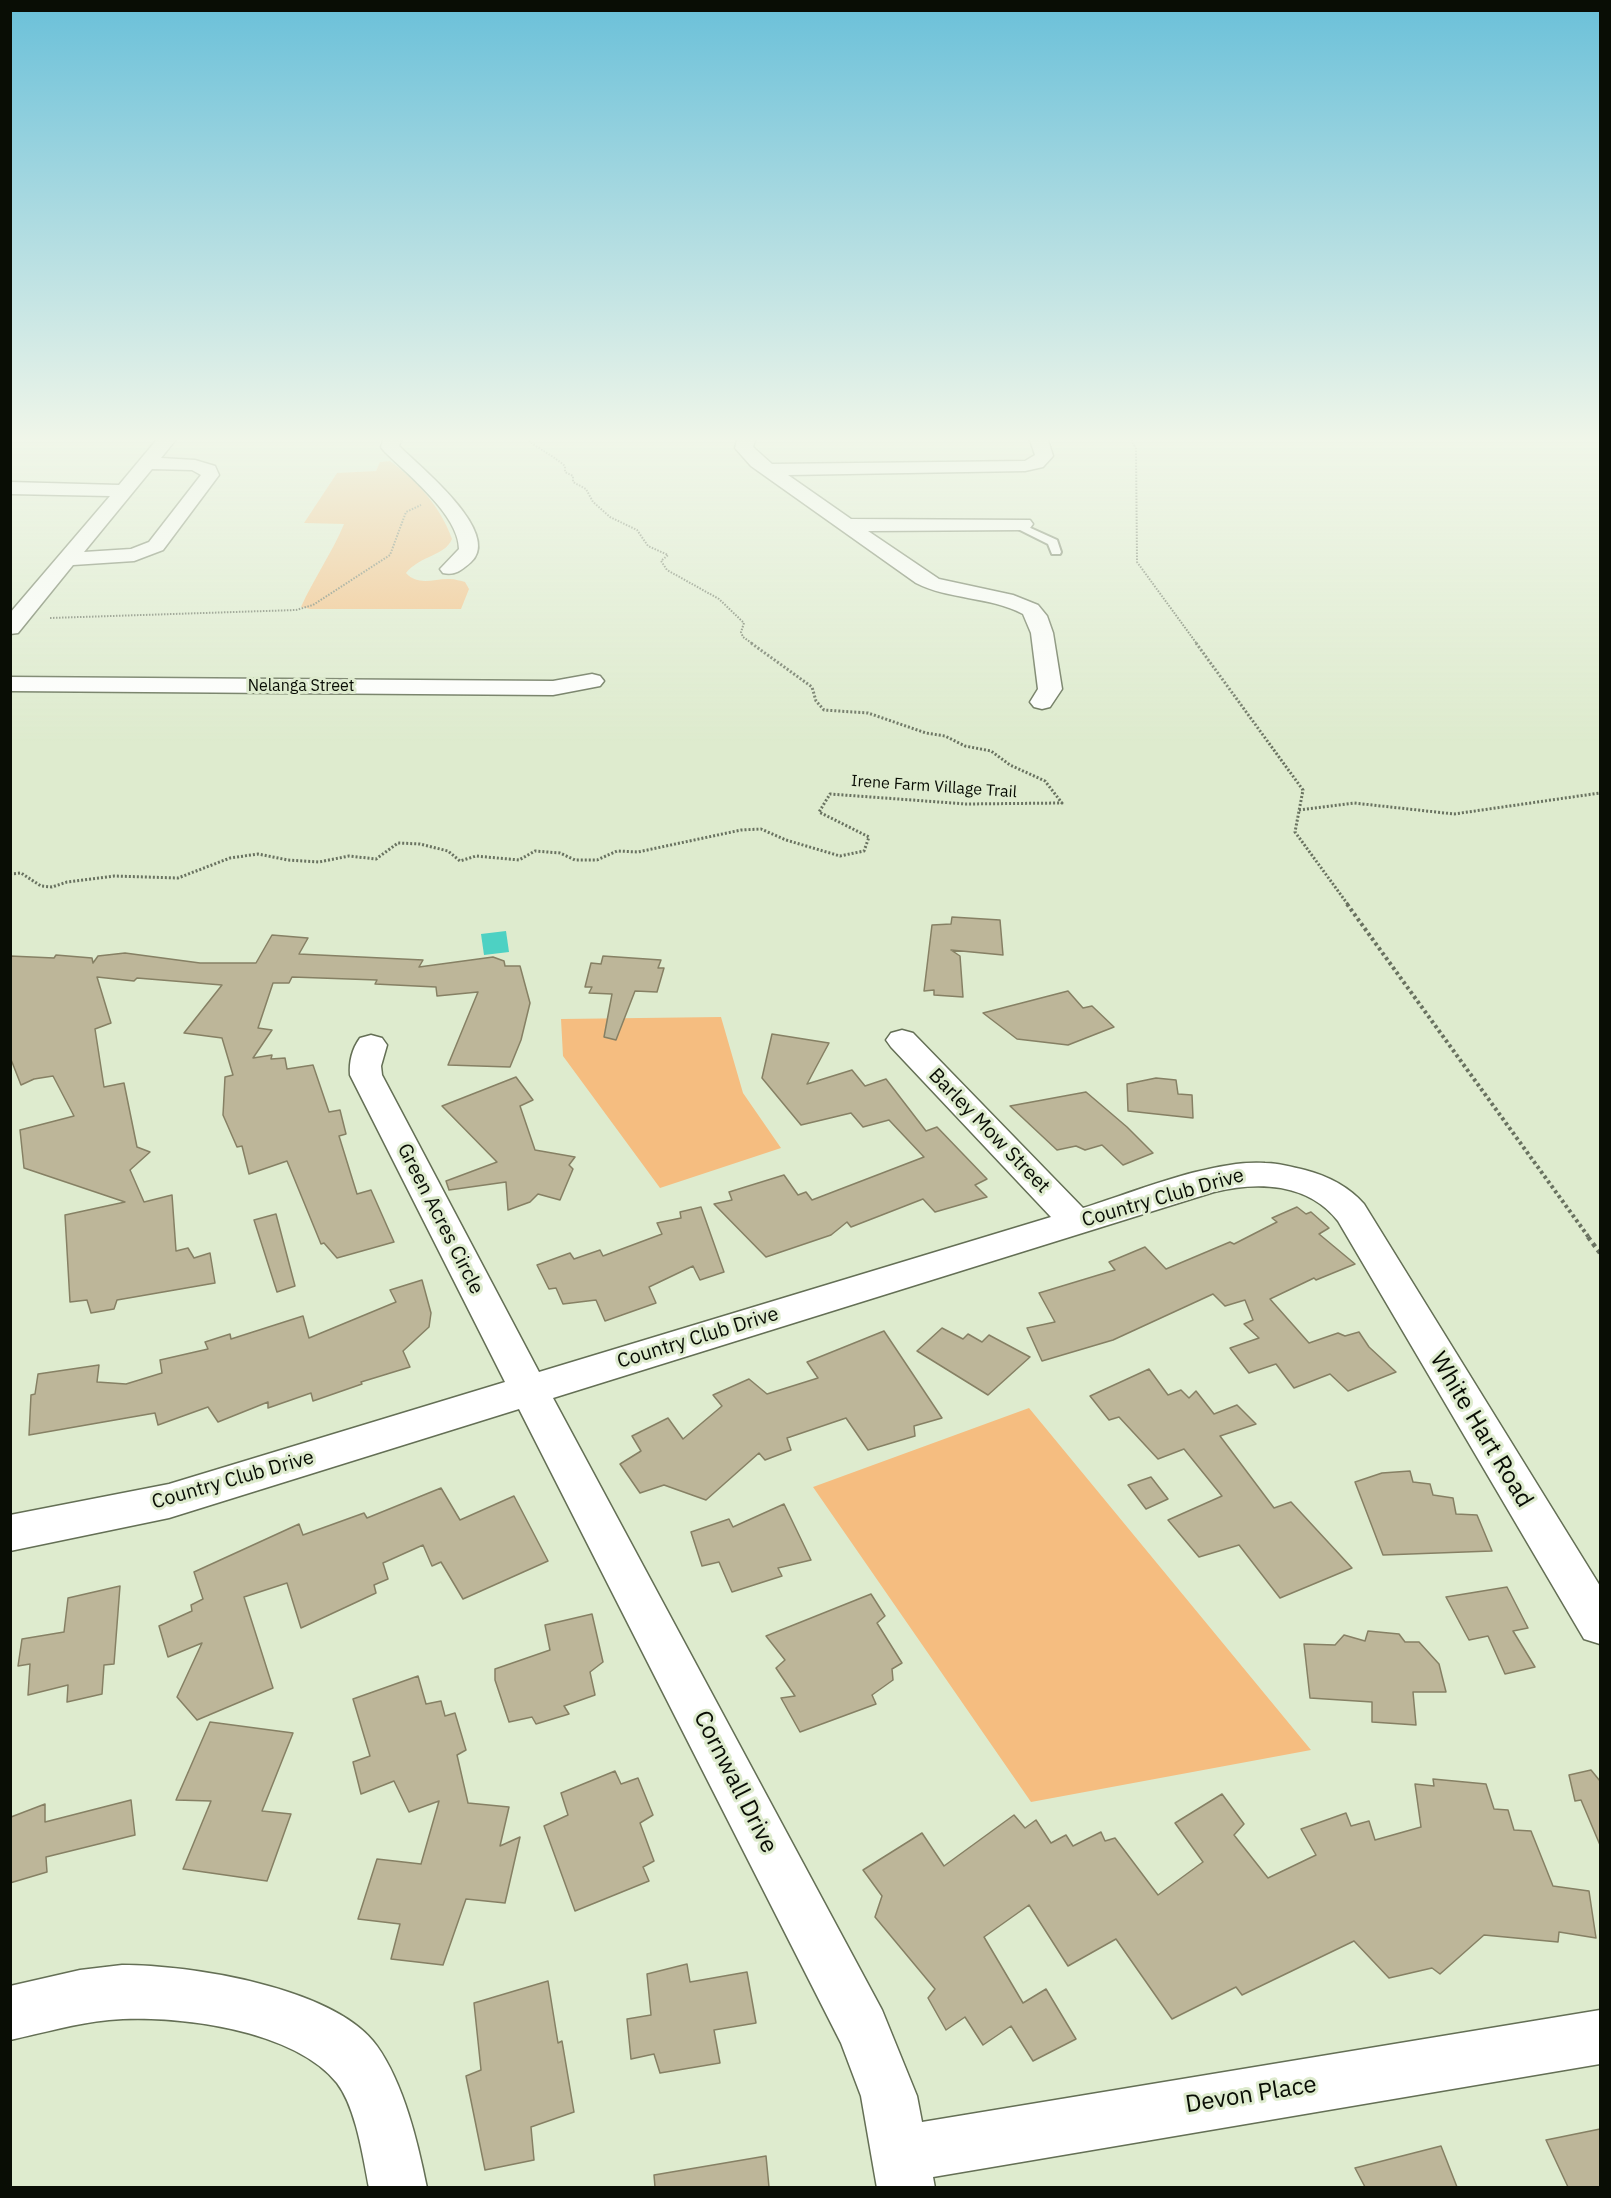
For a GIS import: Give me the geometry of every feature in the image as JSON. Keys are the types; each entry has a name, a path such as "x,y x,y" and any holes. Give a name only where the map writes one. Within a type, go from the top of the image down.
{"street":[{"path":"13,624 85,540"},
{"path":"69,559 134,555 156,546 161,540"},
{"path":"450,569 466,556 469,549 466,540"},
{"path":"867,540 930,583 1002,599 1032,609 1040,628 1050,689 1042,702"},
{"name":"Nelanga Street","path":"10,684 553,688 592,681"},
{"name":"Barley Mow Street","path":"902,1040 1076,1222"},
{"name":"Green Acres Circle","path":"371,1045 365,1066 366,1075 500,1338 530,1390"},
{"name":"Country Club Drive","path":"10,1533 169,1501 1227,1176 1263,1172 1293,1178 1330,1193 1348,1208 1364,1234"},
{"name":"White Hart Road","path":"1364,1234 1600,1624"},
{"name":"Cornwall Drive","path":"530,1390 863,2029 889,2096 904,2171"},
{"path":"10,2013 92,1995 150,1992 201,1998 276,2015 302,2024 334,2042 358,2065 389,2146 398,2187"},
{"name":"Devon Place","path":"904,2171 1600,2037"}],"lane":[{"path":"1048,540 1053,542 1056,552"}],"path":[{"path":"13,624 218,611 296,610 313,605 390,555 396,540"},
{"name":"Irene Farm Village Trail","path":"10,874 21,873 40,886 52,887 67,882 114,876 178,878 230,858 258,854 288,860 319,862 349,856 376,859 398,843 420,844 448,850 460,861 476,856 519,860 535,851 560,853 575,860 597,860 617,851 638,852 668,848 741,830 761,829 786,840 840,856 864,850 869,837 819,812 830,794 856,792 907,800 1030,806 1062,803 1045,781 1010,765 991,751 965,746 945,736 926,733 868,713 824,710 816,701 812,687 743,637 741,632 744,623 738,614 729,606 667,570 661,561 668,555 648,546 644,540"},
{"path":"1137,540 1137,562 1303,790 1295,832 1600,1253"},
{"path":"1299,810 1354,803 1454,814 1600,793"}],"shaded area":[{"path":"337,540 452,540 444,549 419,562 406,573 422,581 450,579 465,582 469,589 461,609 310,609 301,607"},
{"path":"721,1017 743,1093 781,1148 660,1188 563,1056 561,1019"},
{"path":"1029,1408 1311,1750 1031,1802 813,1487"}],"water":[{"path":"506,931 509,952 484,955 481,934"}],"building":[{"path":"952,917 1000,920 1003,955 951,950 960,956 963,997 934,995 934,990 924,991 932,925 951,924"},
{"path":"272,935 308,938 299,954 423,960 419,967 493,957 504,961 505,966 520,966 530,1003 521,1040 510,1067 448,1065 478,992 437,996 436,987 375,984 377,980 292,977 289,983 273,983 258,1028 272,1030 253,1058 272,1055 271,1059 285,1058 287,1069 313,1065 329,1112 340,1110 346,1134 339,1136 357,1194 371,1190 394,1242 337,1258 324,1243 321,1244 287,1161 249,1174 242,1146 237,1147 223,1115 225,1077 233,1075 222,1038 184,1033 222,985 97,977 111,1023 95,1029 104,1087 124,1083 137,1147 150,1152 130,1170 144,1202 172,1195 176,1251 188,1248 194,1258 210,1253 215,1283 117,1300 114,1309 91,1313 87,1300 70,1302 65,1215 125,1202 24,1168 20,1130 74,1116 53,1076 34,1079 21,1085 10,1057 10,956 54,958 56,955 92,958 93,963 98,956 125,953 200,963 256,963"},
{"path":"603,956 661,960 658,968 664,968 657,992 635,991 616,1040 604,1037 612,994 589,993 592,987 585,987 591,963 601,964"},
{"path":"1068,991 1083,1008 1092,1006 1114,1027 1068,1045 1017,1039 983,1013"},
{"path":"772,1034 829,1043 807,1084 852,1070 865,1086 886,1079 926,1131 937,1127 987,1179 975,1185 987,1197 935,1212 923,1199 851,1227 847,1222 831,1235 766,1257 714,1204 732,1200 729,1192 784,1175 798,1195 806,1192 812,1200 924,1157 889,1120 863,1127 851,1113 801,1125 762,1078"},
{"path":"516,1077 533,1100 520,1106 535,1150 575,1157 569,1165 573,1169 560,1200 538,1194 530,1202 508,1210 506,1182 449,1190 446,1181 497,1162 442,1106"},
{"path":"1156,1078 1176,1080 1178,1094 1192,1095 1193,1118 1128,1111 1127,1084"},
{"path":"1086,1092 1153,1153 1123,1165 1102,1145 1085,1150 1076,1146 1057,1150 1010,1106"},
{"path":"701,1207 724,1272 700,1280 693,1266 649,1287 656,1303 605,1321 596,1300 563,1304 556,1288 549,1289 537,1265 570,1253 574,1259 600,1250 603,1256 662,1234 657,1223 681,1218 680,1212"},
{"path":"1297,1207 1306,1214 1311,1212 1329,1228 1319,1234 1355,1264 1316,1280 1314,1278 1270,1299 1309,1343 1338,1333 1345,1336 1359,1332 1369,1347 1396,1372 1348,1391 1330,1374 1294,1388 1276,1364 1249,1373 1230,1348 1259,1338 1244,1324 1253,1320 1245,1300 1225,1306 1213,1294 1113,1340 1042,1361 1027,1328 1055,1322 1039,1293 1115,1270 1109,1262 1145,1247 1166,1269 1230,1242 1234,1244 1277,1222 1272,1218"},
{"path":"276,1214 295,1286 277,1292 254,1220"},
{"path":"422,1280 431,1313 429,1327 403,1351 410,1367 361,1382 362,1384 313,1401 311,1393 268,1408 268,1402 218,1422 208,1407 158,1425 155,1413 29,1435 31,1395 35,1394 38,1374 99,1365 97,1382 126,1384 162,1373 160,1360 208,1349 205,1342 230,1334 231,1339 303,1316 309,1338 396,1302 390,1290"},
{"path":"942,1328 963,1339 968,1334 982,1342 989,1335 1030,1357 988,1395 917,1351"},
{"path":"884,1331 942,1418 914,1426 915,1436 868,1450 846,1418 787,1438 791,1450 765,1460 759,1453 706,1500 664,1485 640,1493 620,1464 641,1451 632,1436 668,1418 683,1439 722,1406 713,1395 749,1379 767,1394 818,1378 807,1362"},
{"path":"1149,1369 1168,1395 1181,1390 1189,1398 1196,1391 1214,1414 1237,1405 1256,1424 1220,1436 1274,1508 1291,1502 1352,1568 1280,1598 1239,1545 1199,1557 1168,1520 1222,1496 1184,1449 1158,1459 1119,1417 1109,1420 1090,1396"},
{"path":"1410,1471 1413,1482 1430,1484 1433,1495 1453,1498 1456,1514 1477,1515 1492,1551 1383,1555 1355,1482 1382,1473"},
{"path":"1151,1477 1168,1499 1146,1509 1128,1485"},
{"path":"441,1488 460,1520 514,1496 548,1561 463,1599 441,1562 432,1566 423,1545 383,1563 388,1579 374,1585 376,1593 301,1628 287,1583 244,1597 273,1688 197,1720 177,1697 202,1643 168,1657 159,1626 192,1611 191,1605 203,1599 194,1572 299,1524 303,1535 364,1513 367,1518"},
{"path":"784,1504 811,1560 778,1568 782,1576 732,1592 719,1562 702,1566 691,1532 729,1519 733,1527"},
{"path":"120,1586 114,1664 104,1665 102,1694 67,1702 68,1685 28,1695 30,1664 18,1666 22,1639 64,1632 68,1598"},
{"path":"1507,1587 1528,1628 1513,1631 1535,1667 1505,1674 1488,1636 1469,1640 1446,1597"},
{"path":"871,1594 885,1616 877,1623 902,1663 892,1669 893,1680 872,1695 876,1704 800,1732 781,1698 795,1696 776,1668 785,1660 766,1636"},
{"path":"592,1614 603,1662 590,1672 595,1695 564,1706 569,1714 536,1724 532,1717 509,1722 495,1680 495,1669 550,1650 545,1625"},
{"path":"1368,1631 1399,1634 1405,1642 1419,1642 1439,1664 1446,1692 1413,1692 1416,1725 1372,1722 1372,1702 1310,1698 1304,1644 1335,1645 1344,1635 1365,1641"},
{"path":"418,1676 426,1704 441,1701 445,1716 455,1713 466,1750 457,1755 468,1803 509,1807 500,1846 520,1837 505,1903 466,1899 443,1965 391,1959 400,1924 358,1919 377,1859 421,1864 439,1801 409,1812 394,1781 361,1794 353,1762 370,1756 353,1699"},
{"path":"210,1722 293,1733 262,1811 291,1814 267,1881 183,1869 211,1801 176,1800"},
{"path":"1591,1770 1600,1781 1600,1845 1581,1800 1575,1801 1569,1775"},
{"path":"615,1771 621,1784 638,1778 653,1815 640,1823 654,1861 643,1867 649,1881 575,1911 544,1826 568,1815 561,1793"},
{"path":"1433,1779 1486,1784 1494,1809 1508,1810 1514,1830 1531,1831 1553,1886 1589,1891 1596,1938 1559,1932 1558,1942 1484,1935 1440,1974 1432,1968 1389,1978 1354,1941 1242,1995 1236,1987 1172,2019 1116,1939 1068,1966 1029,1905 984,1937 1023,2003 1046,1989 1076,2039 1033,2061 1011,2026 983,2045 965,2017 946,2030 928,1998 935,1989 875,1917 882,1896 863,1870 922,1833 944,1866 1014,1815 1025,1828 1036,1820 1051,1843 1066,1835 1073,1846 1101,1832 1105,1841 1115,1838 1158,1895 1203,1862 1175,1823 1222,1794 1244,1824 1234,1835 1268,1878 1316,1855 1301,1829 1346,1813 1351,1826 1369,1821 1375,1840 1421,1827 1415,1784 1434,1786"},
{"path":"131,1800 135,1835 46,1857 47,1872 10,1883 11,1817 45,1804 45,1822"},
{"path":"687,1964 690,1982 747,1972 756,2023 714,2030 720,2063 660,2073 654,2054 631,2059 627,2019 651,2015 647,1974"},
{"path":"548,1981 558,2043 562,2041 574,2112 531,2127 534,2160 485,2170 466,2076 481,2070 474,2003"},
{"path":"1600,2129 1600,2187 1568,2187 1546,2140"},
{"path":"1441,2146 1457,2187 1365,2187 1355,2168"},
{"path":"766,2156 769,2187 655,2187 654,2175"}]}
